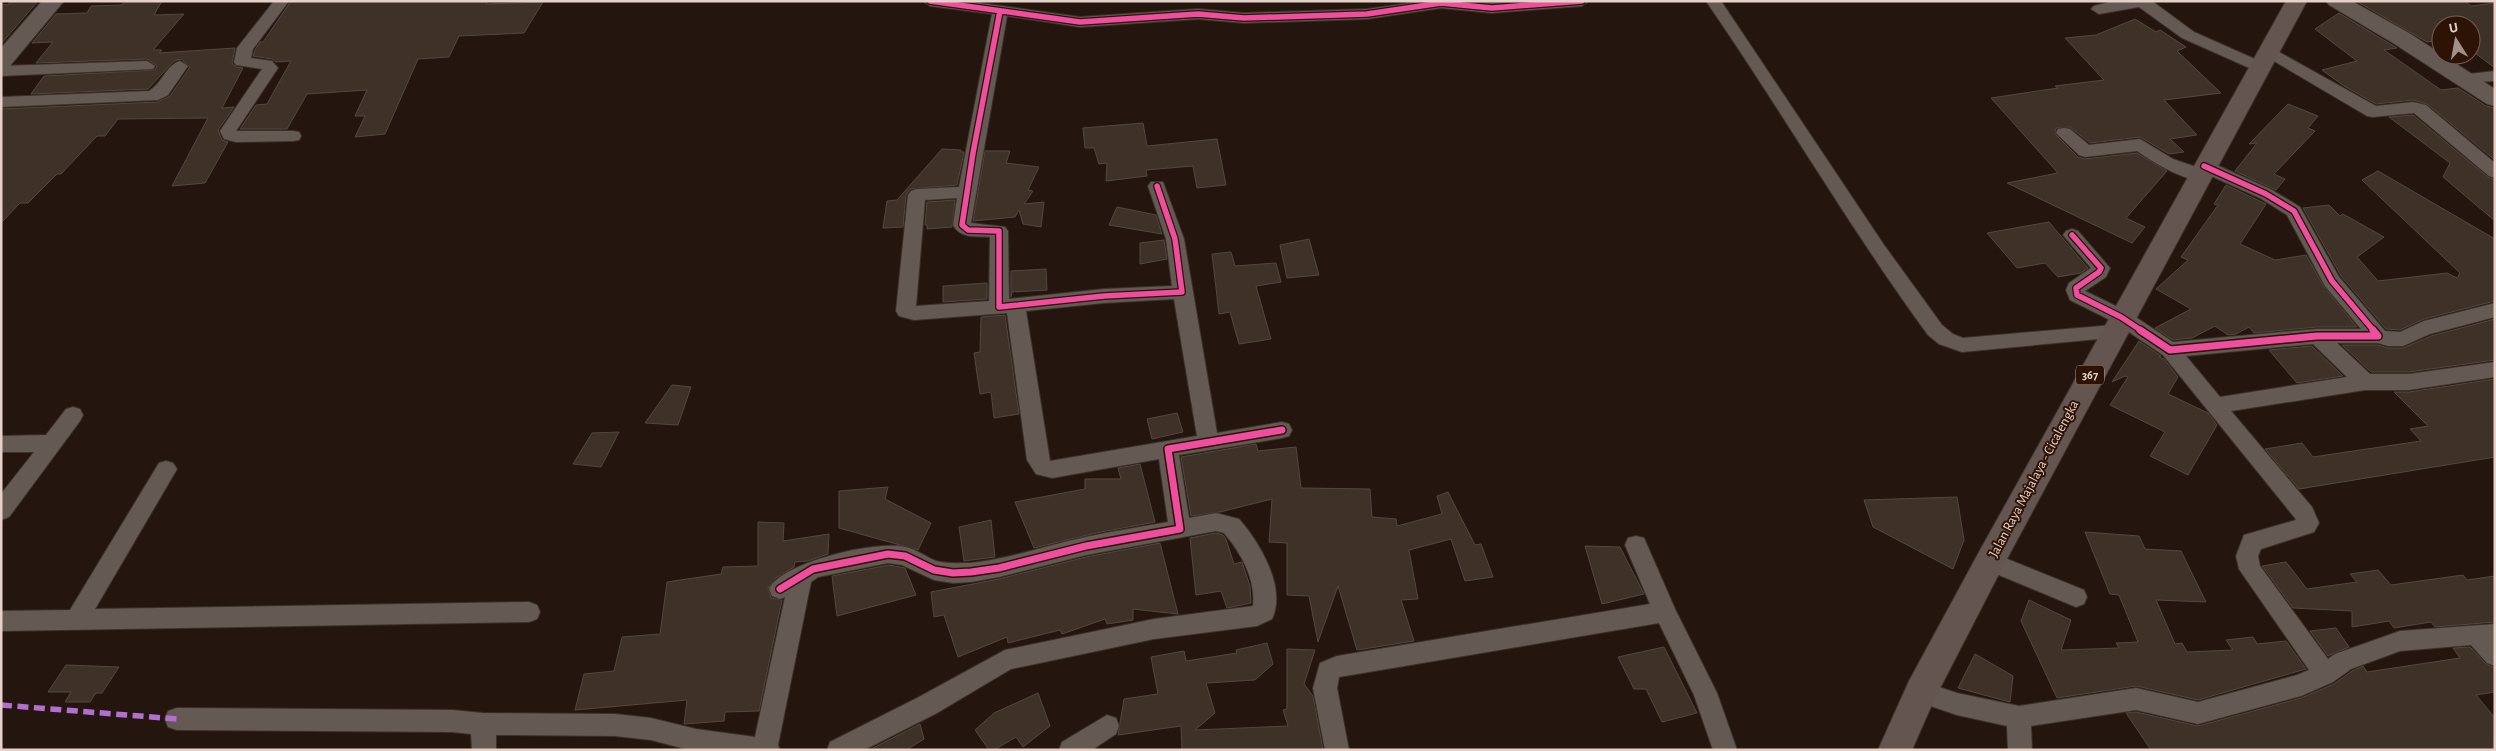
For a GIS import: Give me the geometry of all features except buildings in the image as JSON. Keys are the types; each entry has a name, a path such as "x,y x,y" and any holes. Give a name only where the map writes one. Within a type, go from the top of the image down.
{"main road":[{"name":"Jalan Raya Majalaya - Cicalengka","path":"1895,750 1921,692 1990,561 2117,325 2295,4"}],"street":[{"path":"1,62 54,1"},
{"path":"282,1 245,48 242,62 266,64 270,68 228,131 230,135 236,137 293,136"},
{"path":"930,1 992,7 1050,20 1088,22 1198,14 1244,18 1367,14 1391,12 1441,3 1492,8 1582,1"},
{"path":"1713,1 1775,88 1876,249 1935,330 1946,339 1962,345 2117,325"},
{"path":"2336,1 2401,38 2495,99"},
{"path":"2099,9 2131,2 2143,2 2188,35 2264,59 2373,112 2413,107 2420,109 2495,172"},
{"path":"992,7 967,192 964,228 968,230 999,231 1007,306 1038,460 1043,468 1052,470 1282,430"},
{"path":"1,71 147,66"},
{"path":"1,102 152,96 162,90 180,66"},
{"path":"2466,79 2495,76"},
{"path":"2064,133 2085,151 2138,145 2167,163 2202,171 2266,194 2294,211 2332,281 2378,336"},
{"path":"1157,186 1175,239 1182,292 1208,442"},
{"path":"967,192 917,195 909,261 906,311 914,313 1104,296 1182,292"},
{"path":"2072,235 2100,268 2099,272 2076,288 2076,292 2117,325 2170,350 2306,518 2308,523 2301,529 2252,542 2247,556 2250,569 2325,674"},
{"path":"2170,350 2317,336 2378,336 2403,339 2424,328 2491,315"},
{"path":"2317,336 2365,382"},
{"path":"2215,406 2365,382 2409,382 2495,370"},
{"path":"1,511 9,491 54,443 73,415"},
{"path":"1,444 54,443"},
{"path":"1168,449 1180,529"},
{"path":"77,619 166,469"},
{"path":"780,589 801,575 829,565 888,554 905,556 934,570 953,573 971,572 999,568 1086,546 1216,522 1231,525 1254,555 1258,564 1265,599 1264,612 1257,616 1154,629 1005,660 928,705 839,750"},
{"path":"1636,545 1665,612 1705,693 1725,750"},
{"path":"1990,561 2076,598"},
{"path":"177,719 452,721 483,724 615,725 651,729 696,740 766,749 801,575"},
{"path":"1,621 529,612"},
{"path":"1337,750 1325,688 1328,671 1337,667 1665,612"},
{"path":"1921,692 1957,704 2019,717 2136,698 2154,701 2184,712 2198,713 2279,693 2325,674 2343,661 2400,641 2448,636 2486,635 2495,656"},
{"path":"2019,717 2020,750"},
{"path":"483,724 484,750"},
{"path":"1071,750 1107,726"}],"marked path":[{"path":"1,705 177,719"}],"cycle path":[{"path":"930,1 1080,22 1198,14 1244,18 1367,14 1391,12 1441,3 1492,8 1582,1"},
{"path":"1000,11 973,153 962,225 968,230 999,231 999,307 1104,296 1182,292 1175,239 1157,186"},
{"path":"2072,235 2101,268 2099,272 2076,288 2077,295 2121,317 2170,350 2317,336 2378,336 2332,281 2294,211 2266,194 2204,166"},
{"path":"780,589 813,569 888,554 905,556 934,570 953,573 971,572 999,568 1086,546 1180,529 1168,449 1282,430"}]}
